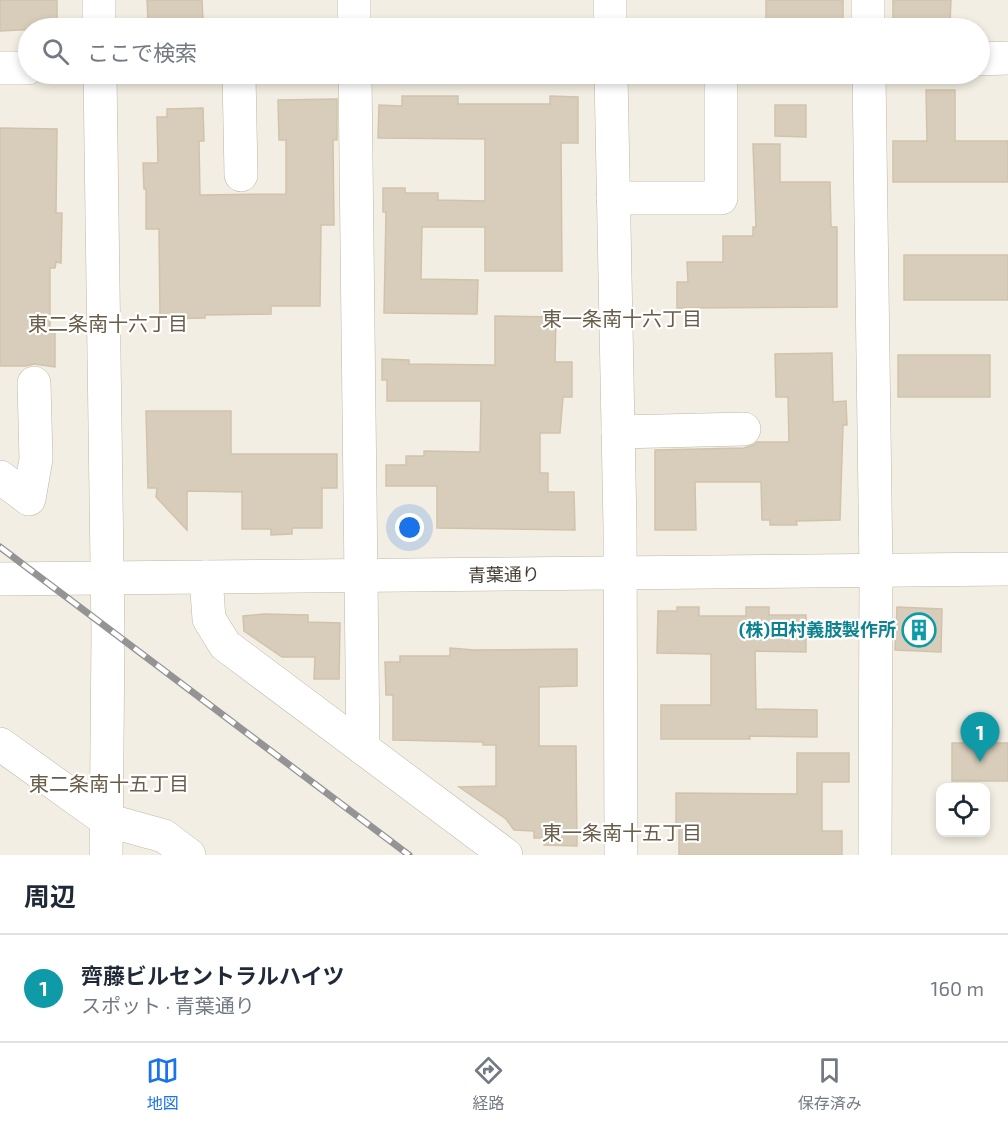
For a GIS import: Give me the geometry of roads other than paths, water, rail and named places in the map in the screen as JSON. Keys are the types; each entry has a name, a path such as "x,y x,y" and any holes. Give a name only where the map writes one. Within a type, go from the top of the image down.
{"street":[{"path":"99,0 99,18"},
{"path":"354,0 354,18"},
{"path":"610,0 610,18"},
{"path":"868,0 868,18"},
{"path":"990,59 1008,58"},
{"path":"0,68 18,68"},
{"path":"100,84 106,577 106,855"},
{"path":"239,84 242,175"},
{"path":"355,84 363,748"},
{"path":"611,84 620,573 621,855"},
{"path":"613,198 721,198 721,84"},
{"path":"869,84 876,570 874,855"},
{"path":"0,477 29,499 36,459 34,383"},
{"path":"618,432 744,429"},
{"name":"青葉通り","path":"0,579 1008,569"},
{"path":"206,577 209,619 225,645 506,855"},
{"path":"0,744 106,820 164,836 189,855"}],"railway":[{"path":"0,547 409,855"}],"place":[{"name":"(株)田村義肢製作所","path":"919,630"},
{"name":"齊藤ビルセントラルハイツ","path":"980,762"}],"district":[{"name":"東一条南十六丁目","path":"622,319"},
{"name":"東二条南十六丁目","path":"108,324"},
{"name":"東二条南十五丁目","path":"109,784"},
{"name":"東一条南十五丁目","path":"622,833"}]}
